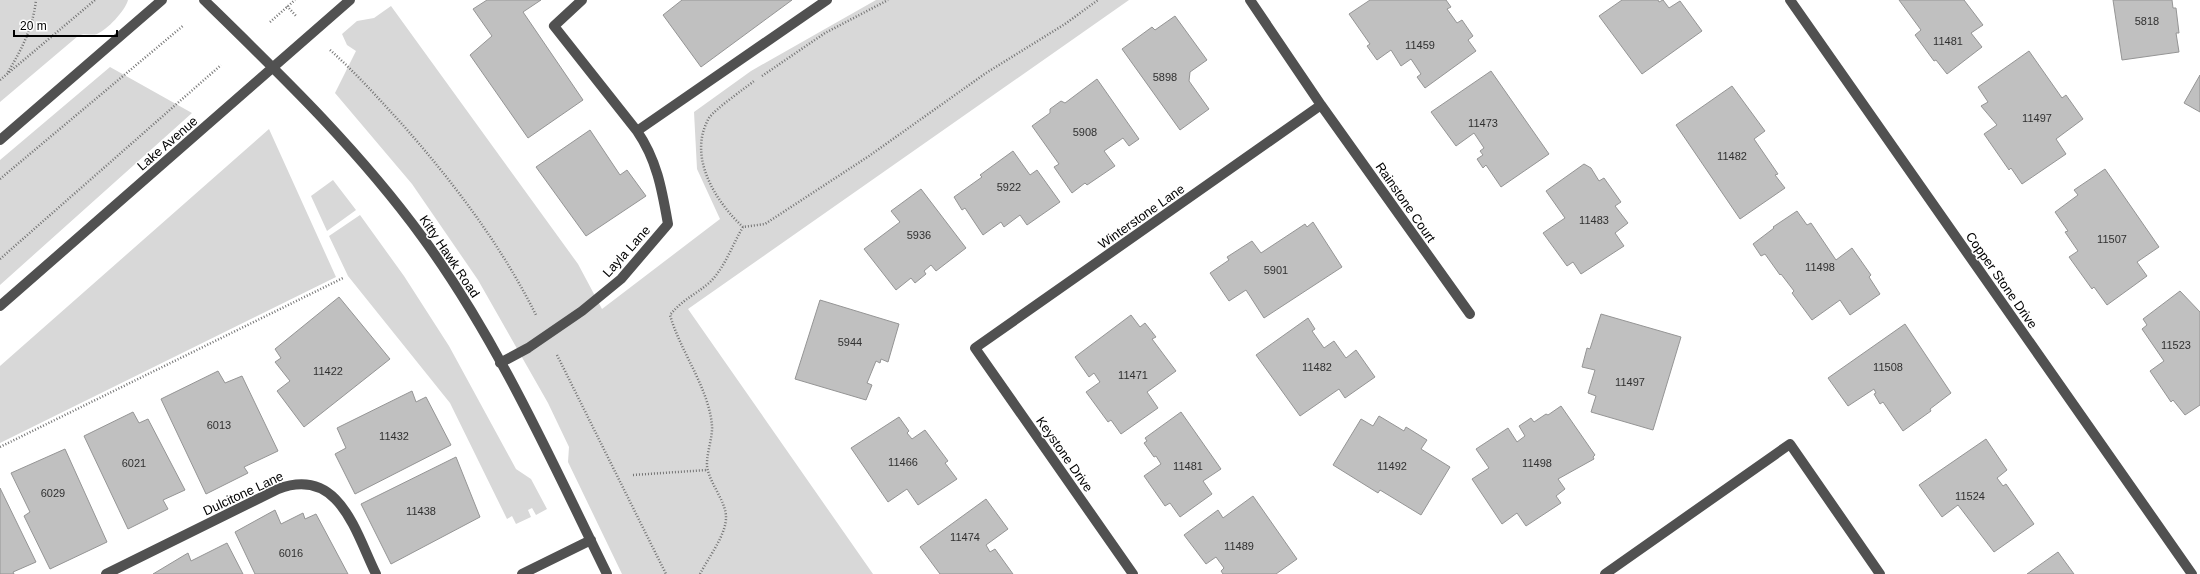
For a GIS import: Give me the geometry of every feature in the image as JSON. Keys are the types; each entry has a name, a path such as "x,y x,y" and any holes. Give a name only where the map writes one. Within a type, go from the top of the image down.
{"street":[{"path":"0,140 162,0"},
{"name":"Kitty Hawk Road","path":"204,0 342,137 389,192 424,239 457,288 526,409 607,574"},
{"name":"Lake Avenue","path":"0,306 350,0"},
{"name":"Layla Lane","path":"500,363 528,348 546,334 582,311 621,280 668,224 661,182 649,148 554,26 582,0"},
{"path":"637,131 827,0"},
{"name":"Rainstone Court","path":"1250,0 1321,105 1470,314"},
{"name":"Copper Stone Drive","path":"1790,0 2192,574"},
{"name":"Winterstone Lane","path":"975,348 1321,105"},
{"name":"Keystone Drive","path":"975,348 1134,574"},
{"path":"1605,574 1790,444 1880,574"},
{"name":"Dulcitone Lane","path":"106,574 278,489 291,484 304,484 327,490 342,505 376,574"},
{"path":"522,574 591,540"}],"path":[{"path":"7,74 27,37 34,14 36,0"},
{"path":"0,80 95,0"},
{"path":"270,22 294,0"},
{"path":"888,0 825,33 756,80 710,117 701,138 703,164 715,194 730,216 743,227 765,224 869,156 986,73 1065,24 1098,0"},
{"path":"287,6 300,20"},
{"path":"0,179 184,25"},
{"path":"330,50 370,89 436,162 457,190 511,270 546,334 666,574"},
{"path":"0,259 221,65"},
{"path":"700,574 724,533 726,516 707,470 712,426 704,395 691,363 675,334 670,314 681,302 708,283 719,271 743,227"},
{"path":"0,447 343,278"},
{"path":"633,475 707,470"}],"shaded area":[{"path":"0,0 128,0 120,15 106,29 97,34 83,34 78,36 0,102"},
{"path":"876,0 1129,0 688,309 873,574 622,574 568,462 569,447 548,403 478,280 412,184 335,93 356,51 347,45 342,34 357,21 374,18 391,6 578,264 602,309 720,219 697,169 694,112 751,71"},
{"path":"110,67 192,113 0,285 0,160"},
{"path":"269,129 336,277 0,443 0,366"},
{"path":"333,180 356,210 327,231 311,196"},
{"path":"360,215 404,276 449,346 516,469 531,479 547,509 536,515 532,508 528,510 531,517 516,524 512,516 507,519 450,403 348,276 329,236"}],"building":[{"path":"487,0 541,0 523,12 583,100 528,138 470,55 492,36 473,9"},
{"path":"682,0 792,0 701,67 663,15"},
{"path":"1370,0 1446,0 1451,7 1447,9 1457,23 1462,20 1473,36 1468,40 1476,51 1425,88 1417,77 1421,74 1411,59 1401,66 1391,50 1377,60 1367,46 1370,44 1349,14"},
{"path":"1622,0 1658,0 1659,2 1663,0 1669,8 1680,1 1702,31 1642,74 1599,16"},
{"path":"1899,0 1964,0 1983,25 1971,33 1982,47 1947,74 1936,60 1934,61 1915,35 1921,30"},
{"path":"2113,0 2172,0 2173,8 2176,8 2179,33 2176,33 2179,52 2122,60"},
{"path":"1175,16 1207,60 1190,72 1189,81 1209,109 1180,130 1122,49 1152,27 1155,30"},
{"path":"2029,51 2062,98 2066,95 2083,119 2056,139 2066,154 2022,184 2011,168 2009,170 1984,134 1997,125 1981,106 1988,102 1978,87"},
{"path":"1491,71 1549,154 1501,187 1486,165 1483,168 1477,159 1483,155 1480,151 1484,148 1474,133 1456,146 1431,112"},
{"path":"2200,75 2200,112 2184,103"},
{"path":"1097,79 1139,139 1129,146 1123,138 1104,151 1115,166 1087,185 1085,183 1072,193 1054,167 1059,164 1032,126 1050,113 1050,109 1061,101 1065,103"},
{"path":"1732,86 1765,131 1754,139 1778,174 1775,175 1785,188 1740,219 1676,125"},
{"path":"590,130 620,175 627,170 646,196 586,236 536,167"},
{"path":"1013,151 1030,175 1037,170 1060,202 1027,225 1020,215 1004,227 1001,222 983,235 965,208 962,210 954,197 982,177 980,175"},
{"path":"1584,164 1591,168 1599,181 1604,178 1621,202 1615,206 1628,223 1615,233 1624,246 1581,274 1573,262 1567,266 1543,233 1565,218 1546,191"},
{"path":"2105,169 2159,247 2137,262 2147,276 2107,305 2094,287 2092,289 2069,257 2078,251 2065,232 2068,231 2055,212 2078,195 2074,190"},
{"path":"921,189 966,248 936,271 931,265 924,271 926,274 915,283 911,278 896,290 864,249 900,222 891,211"},
{"path":"1797,211 1807,225 1811,223 1836,260 1852,248 1871,275 1869,277 1880,294 1850,315 1840,300 1812,320 1792,293 1794,291 1781,274 1780,275 1765,254 1761,256 1753,244 1774,228 1773,227"},
{"path":"1313,222 1342,267 1264,318 1246,290 1229,301 1210,273 1229,260 1227,257 1252,241 1261,253 1305,224 1307,227"},
{"path":"2180,291 2200,312 2200,405 2185,415 2173,400 2171,402 2150,371 2164,361 2142,329 2147,325 2143,319"},
{"path":"339,297 390,359 304,427 277,391 290,381 275,362 281,358 275,349"},
{"path":"820,300 899,324 888,362 881,359 880,363 876,361 867,383 872,385 866,400 795,379"},
{"path":"1601,314 1681,337 1653,430 1591,412 1596,396 1588,393 1595,370 1582,367 1587,348 1590,349"},
{"path":"1131,315 1140,327 1145,323 1156,337 1152,339 1176,371 1147,392 1158,408 1121,434 1111,420 1108,422 1086,392 1100,382 1094,373 1089,377 1075,357"},
{"path":"1308,318 1315,329 1312,331 1324,348 1334,341 1346,358 1356,350 1375,377 1345,398 1339,389 1300,416 1256,355"},
{"path":"1905,324 1951,393 1930,409 1931,411 1903,431 1883,402 1880,404 1874,394 1876,393 1874,389 1848,406 1828,378"},
{"path":"218,371 225,383 242,376 278,451 244,467 248,473 206,494 161,399"},
{"path":"412,391 416,402 426,397 451,445 355,494 335,454 346,448 337,428"},
{"path":"1561,406 1595,455 1593,457 1594,459 1558,479 1565,489 1556,496 1561,503 1526,526 1517,513 1502,524 1472,479 1489,468 1476,449 1508,428 1517,442 1525,436 1519,426 1531,418 1534,422"},
{"path":"133,412 139,423 148,419 185,490 163,500 168,509 128,529 84,436"},
{"path":"1181,412 1221,469 1203,481 1212,494 1180,517 1170,503 1165,506 1144,476 1161,464 1144,443 1147,441 1145,438"},
{"path":"1379,416 1404,431 1406,427 1427,440 1421,449 1450,467 1421,515 1380,490 1378,493 1333,465 1361,419 1373,426"},
{"path":"899,417 909,431 907,433 912,439 925,430 948,461 945,463 957,479 918,505 907,489 888,502 851,448"},
{"path":"1986,439 2007,470 1997,478 2003,486 2006,484 2034,524 1994,552 1958,505 1942,517 1919,485"},
{"path":"65,449 107,542 50,569 24,516 30,512 11,473"},
{"path":"456,457 480,517 391,564 361,504"},
{"path":"0,488 36,562 13,572 14,574 0,574"},
{"path":"1253,496 1297,559 1276,574 1223,574 1221,571 1224,568 1216,557 1206,564 1184,535 1218,510 1223,518"},
{"path":"986,499 1008,529 986,545 990,552 995,549 1013,574 940,574 920,547"},
{"path":"275,510 281,524 303,513 305,519 316,514 348,574 255,574 235,532"},
{"path":"227,543 243,574 153,574 188,553 191,561"},
{"path":"2058,552 2074,574 2027,574"}]}
